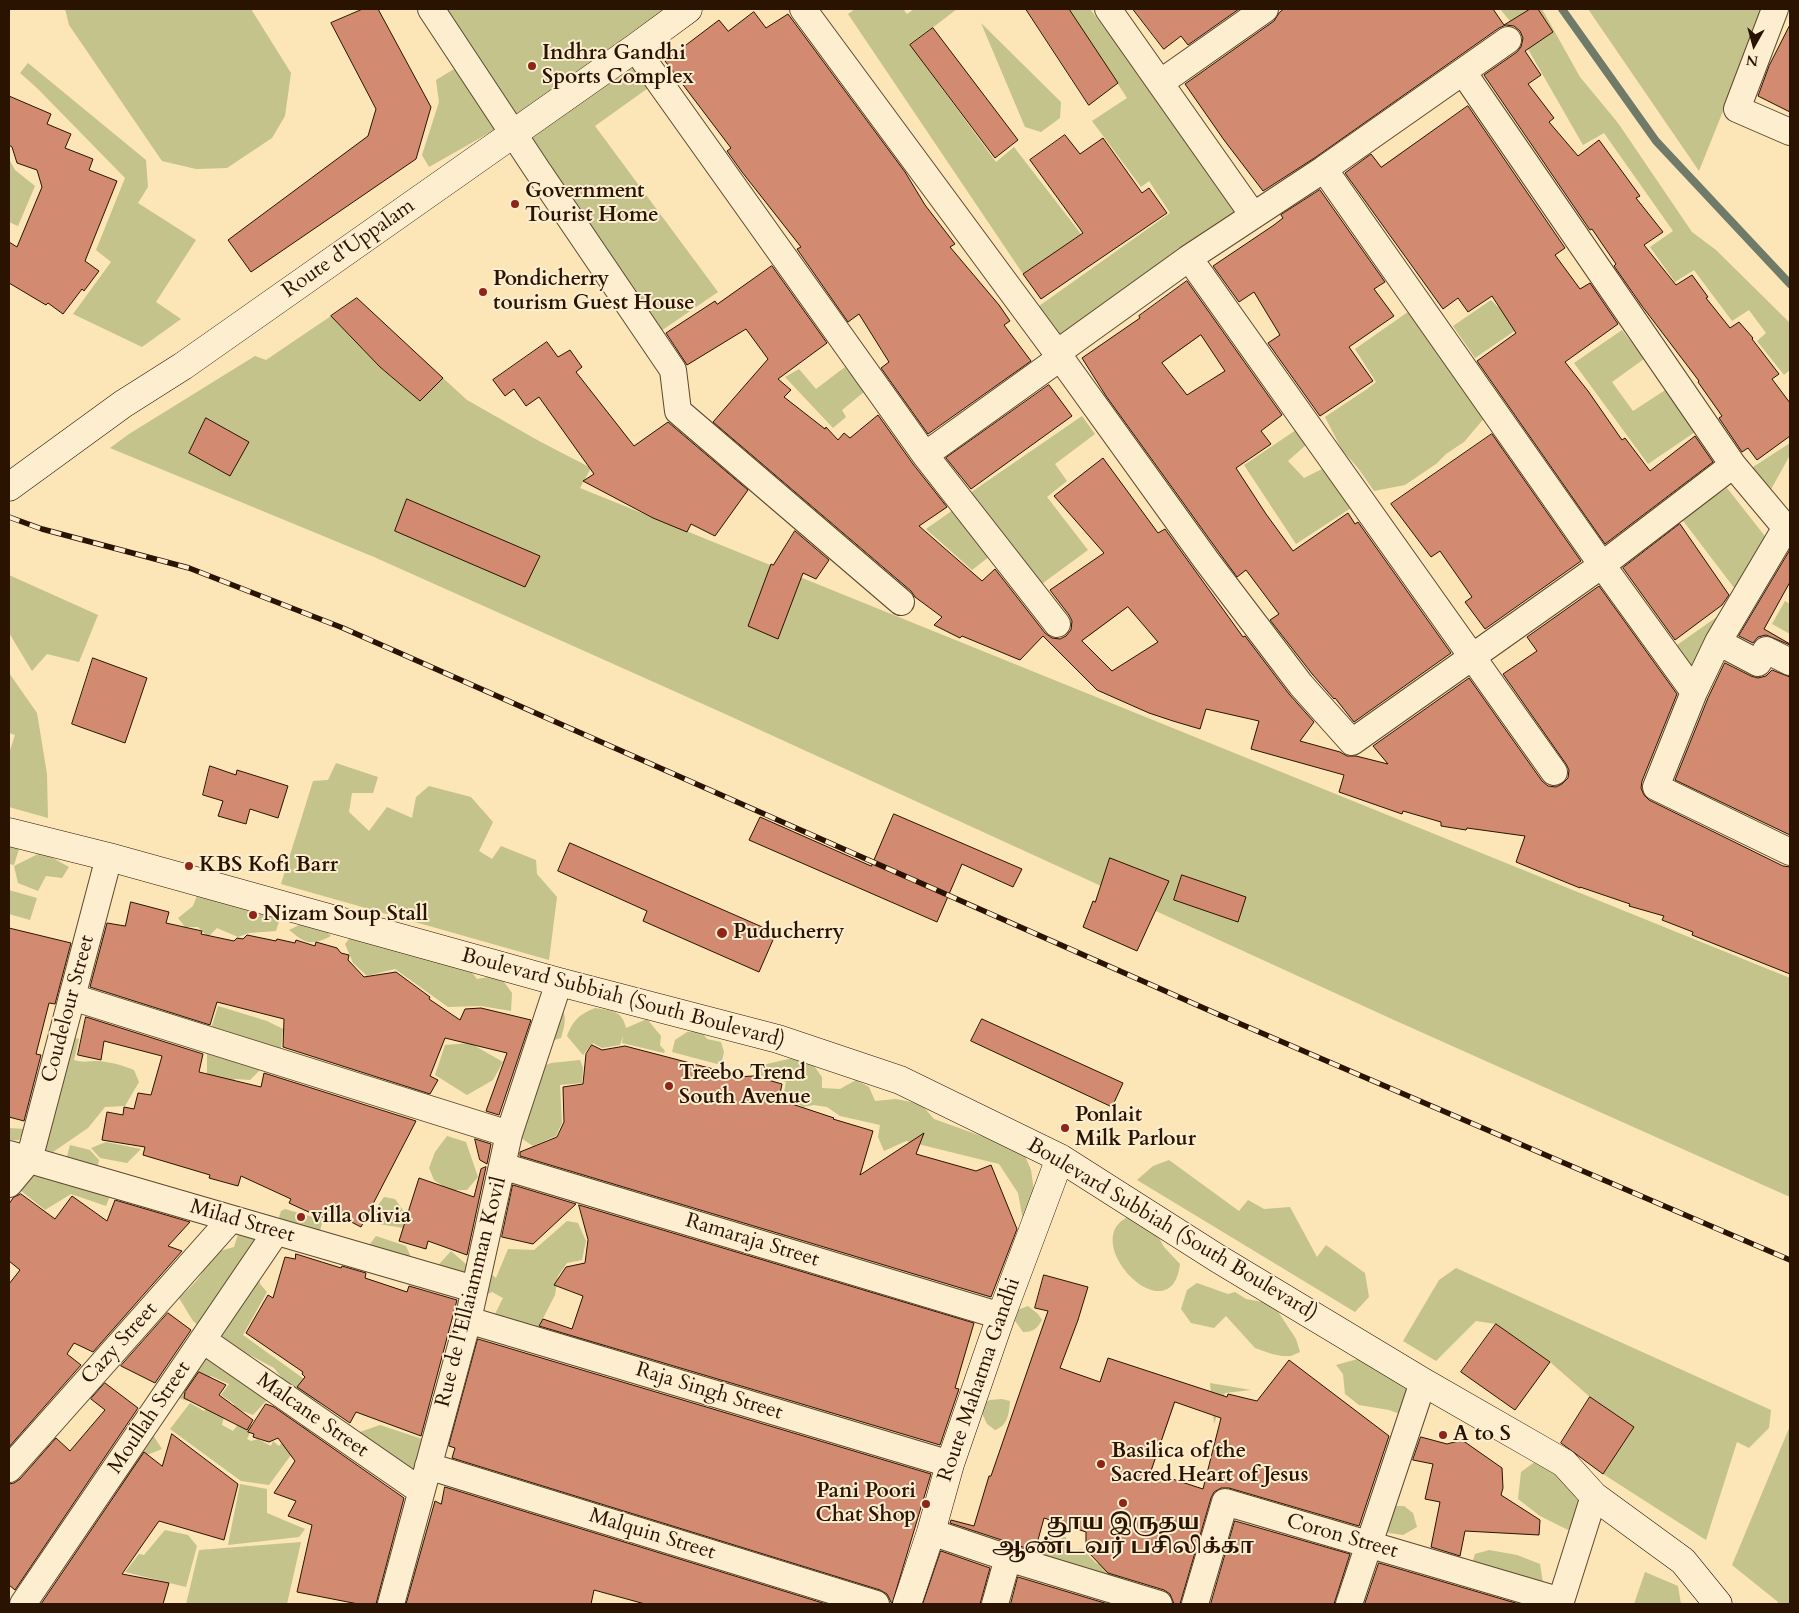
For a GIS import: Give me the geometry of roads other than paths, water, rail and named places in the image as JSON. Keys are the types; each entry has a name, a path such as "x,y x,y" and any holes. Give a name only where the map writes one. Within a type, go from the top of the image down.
{"main road":[{"name":"Route d'Uppalam","path":"9,488 122,404 183,366 688,9"},
{"name":"Boulevard Subbiah (South Boulevard)","path":"9,832 109,857 559,982 778,1039 900,1080 1060,1158 1217,1258 1423,1382 1564,1463 1594,1496 1683,1561 1718,1604"},
{"name":"Route Mahatma Gandhi","path":"907,1604 950,1464 1001,1316 1060,1158"}],"street":[{"path":"432,9 513,134 673,370 678,411 901,602"},
{"path":"803,9 1206,560 1301,684 1352,742 1602,565 1733,465"},
{"path":"1108,9 1253,215"},
{"path":"1160,82 1265,9"},
{"path":"1775,9 1737,110 1790,132"},
{"path":"925,455 1190,258 1324,169 1508,40"},
{"path":"635,48 925,455 1057,624"},
{"path":"1463,72 1733,465 1788,531 1718,642 1694,692 1656,787 1790,852"},
{"path":"1324,169 1602,565 1694,692"},
{"path":"1190,258 1554,772"},
{"path":"1718,642 1758,663 1766,650 1790,662"},
{"name":"Coudelour Street","path":"19,1157 72,997 109,857"},
{"name":"Rue de l'Ellaiamman Kovil","path":"391,1604 468,1320 509,1134 559,982"},
{"path":"72,997 509,1134"},
{"path":"9,1184 19,1157"},
{"name":"Milad Street","path":"19,1157 474,1289"},
{"name":"Ramaraja Street","path":"502,1166 1001,1316"},
{"name":"Cazy Street","path":"9,1469 231,1219"},
{"name":"Moullah Street","path":"23,1604 276,1232"},
{"name":"Raja Singh Street","path":"468,1320 950,1464"},
{"name":"Malcane Street","path":"203,1340 421,1491"},
{"path":"1349,1604 1423,1382"},
{"name":"Malquin Street","path":"428,1466 876,1604"},
{"path":"1561,1602 1594,1496"},
{"name":"Coron Street","path":"1195,1604 1225,1502 1561,1602"},
{"path":"930,1532 1159,1604"},
{"path":"995,1604 1008,1558"}],"waterway":[{"path":"1562,9 1656,141 1790,284"}],"railway":[{"path":"9,517 42,529 189,568 343,628 1215,1013 1790,1260"}],"place":[{"name":"Indhra Gandhi Sports Complex","path":"532,66"},
{"name":"Government Tourist Home","path":"515,204"},
{"name":"Pondicherry tourism Guest House","path":"483,292"},
{"name":"KBS Kofi Barr","path":"189,866"},
{"name":"Nizam Soup Stall","path":"253,915"},
{"name":"Puducherry","path":"722,933"},
{"name":"Treebo Trend South Avenue","path":"669,1086"},
{"name":"Ponlait Milk Parlour","path":"1065,1128"},
{"name":"villa olivia","path":"301,1217"},
{"name":"A to S","path":"1443,1435"},
{"name":"Basilica of the Sacred Heart of Jesus","path":"1101,1464"},
{"name":"தூய இருதய ஆண்டவர் பசிலிக்கா","path":"1123,1503"},
{"name":"Pani Poori Chat Shop","path":"926,1504"}]}
